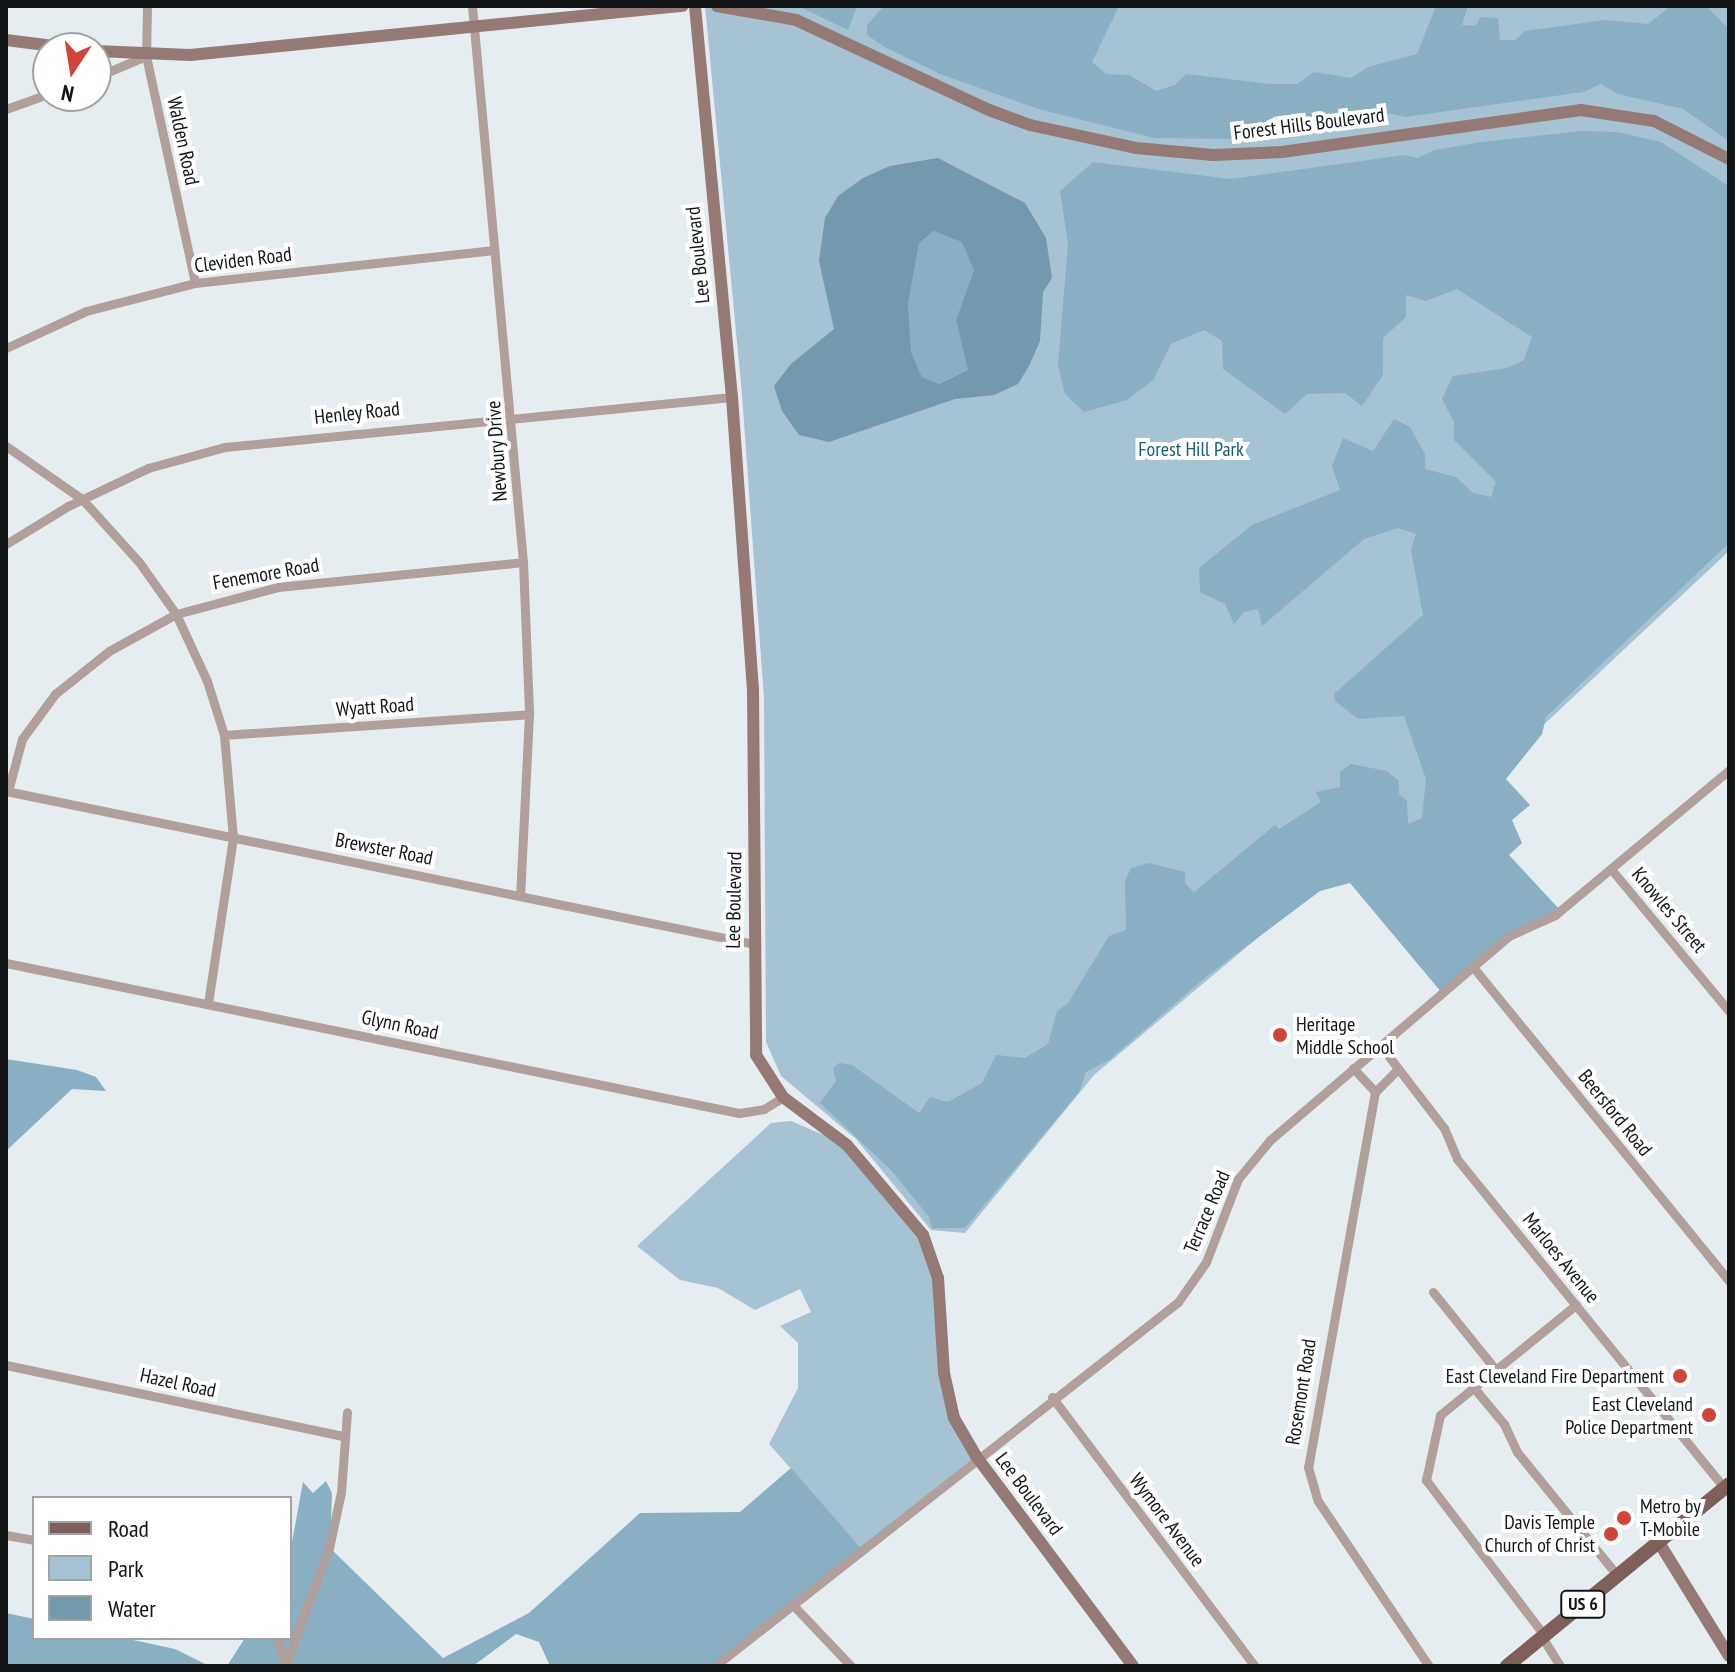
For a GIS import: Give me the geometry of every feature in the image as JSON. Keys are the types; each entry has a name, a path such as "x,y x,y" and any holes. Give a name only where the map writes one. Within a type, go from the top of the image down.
{"main road":[{"name":"US 6","path":"1507,1666 1726,1486"}],"street":[{"name":"Walden Road","path":"147,6 146,56 195,283"},
{"name":"Newbury Drive","path":"472,6 513,416 523,562 529,714 520,895"},
{"path":"112,53 146,56 474,28 683,6"},
{"name":"Lee Boulevard","path":"695,6 732,397 753,702 756,1055 783,1097 847,1145 923,1235 944,1310 947,1394 976,1456 1133,1666"},
{"name":"Forest Hills Boulevard","path":"717,6 796,20 1030,125 1136,148 1213,155 1282,152 1581,110 1654,121 1729,159"},
{"path":"6,40 32,43"},
{"path":"112,70 146,56"},
{"path":"6,109 32,100"},
{"name":"Cleviden Road","path":"6,348 86,311 195,283 494,250"},
{"name":"Henley Road","path":"6,544 82,499 148,468 225,447 513,416 732,397"},
{"path":"6,446 82,499 139,562 176,614 224,735 233,838 208,1004"},
{"name":"Fenemore Road","path":"7,791 22,739 55,694 109,651 176,614 278,587 523,562"},
{"name":"Wyatt Road","path":"224,735 529,714"},
{"name":"Terrace Road","path":"715,1666 976,1456 1190,1290 1247,1165 1353,1068 1509,936 1555,915 1729,770"},
{"name":"Brewster Road","path":"7,791 754,944"},
{"name":"Knowles Street","path":"1611,869 1729,1011"},
{"name":"Glynn Road","path":"6,963 739,1113 764,1109 783,1097"},
{"name":"Beersford Road","path":"1473,967 1729,1281"},
{"name":"Marloes Avenue","path":"1380,1045 1444,1128 1457,1159 1726,1486"},
{"path":"1353,1068 1375,1092 1398,1069"},
{"name":"Rosemont Road","path":"1375,1092 1308,1467 1318,1501 1429,1666"},
{"path":"1433,1292 1496,1370"},
{"path":"1560,1666 1543,1636 1426,1484 1440,1415 1576,1305"},
{"name":"Hazel Road","path":"6,1365 342,1436"},
{"path":"1474,1388 1504,1424 1517,1452 1617,1575"},
{"name":"Wymore Avenue","path":"1052,1397 1255,1666"},
{"path":"285,1665 329,1548 341,1492 342,1436 347,1412"},
{"path":"6,1535 32,1540"},
{"path":"1658,1541 1729,1656"},
{"path":"792,1604 851,1666"},
{"path":"278,1640 285,1665"}],"green space":[{"name":"Forest Hill Park","path":"705,6 1729,6 1729,551 1439,823 1358,875 1316,889 1094,1075 965,1233 931,1230 856,1139 781,1076 766,1042 764,699 742,395"},
{"path":"791,1121 847,1145 932,1255 947,1394 976,1456 861,1548 769,1444 798,1388 798,1343 780,1326 811,1312 800,1289 755,1310 718,1288 680,1280 637,1246 771,1123"}],"shaded area":[{"path":"798,6 857,6 848,30"},
{"path":"884,6 1119,6 1092,62 1106,74 1129,75 1156,91 1175,85 1186,74 1270,84 1297,84 1314,72 1351,78 1368,67 1417,54 1436,6 1468,6 1462,25 1476,26 1480,17 1498,18 1500,40 1515,40 1525,31 1605,20 1648,24 1671,6 1706,6 1729,29 1729,141 1683,109 1618,94 1601,84 1583,92 1405,117 1389,113 1373,123 1335,122 1317,131 1237,139 1154,138 1038,109 940,74 867,35 867,25"},
{"path":"1581,131 1618,132 1661,142 1729,186 1729,543 1546,717 1542,734 1506,779 1530,805 1512,820 1522,843 1509,855 1561,911 1509,936 1442,993 1350,883 1320,891 1207,976 1109,1060 1086,1072 1079,1092 965,1228 932,1228 929,1217 891,1170 820,1103 836,1081 833,1068 839,1063 852,1065 919,1113 930,1097 948,1102 982,1083 996,1055 1025,1058 1048,1044 1057,1011 1068,1003 1109,936 1126,930 1125,881 1131,868 1149,863 1185,872 1185,883 1194,892 1275,825 1279,829 1321,802 1316,792 1340,787 1340,772 1351,764 1387,771 1399,781 1399,794 1407,801 1408,824 1422,818 1426,779 1404,716 1358,719 1335,701 1334,694 1423,615 1411,550 1416,534 1398,528 1364,539 1262,626 1258,609 1244,612 1234,624 1225,604 1200,592 1199,568 1252,525 1340,490 1332,466 1343,438 1373,451 1394,419 1410,427 1425,454 1425,469 1456,477 1473,493 1491,497 1496,482 1454,440 1454,422 1442,399 1453,376 1507,368 1524,360 1532,337 1457,289 1426,301 1406,295 1406,317 1383,338 1383,375 1362,406 1345,393 1307,394 1285,414 1223,369 1222,341 1204,330 1171,344 1153,380 1127,400 1084,412 1065,394 1058,365 1068,244 1060,191 1093,162 1231,179 1405,155 1418,158 1434,150 1482,142"},
{"path":"934,231 962,241 974,270 956,320 968,370 938,384 922,377 911,352 908,304 919,243"},
{"path":"6,1059 77,1070 96,1077 106,1091 72,1089 6,1151"},
{"path":"791,1468 861,1548 715,1666 550,1666 539,1642 516,1634 473,1666 227,1666 244,1640 292,1640 292,1542 303,1482 313,1493 326,1481 332,1493 330,1548 443,1658 529,1613 640,1513 740,1512"},
{"path":"6,1613 32,1619 32,1640 133,1640 175,1649 209,1666 6,1666"}],"water":[{"path":"938,158 1025,203 1046,238 1052,278 1043,292 1040,341 1018,384 994,395 955,399 829,442 799,435 782,411 774,386 791,364 834,329 819,261 825,218 838,196 863,178 890,166","holes":["934,231 962,242 974,270 956,320 968,370 939,384 922,377 911,352 908,304 919,243"]}],"place":[{"name":"Heritage Middle School","path":"1280,1035"},
{"name":"East Cleveland Fire Department","path":"1680,1376"},
{"name":"East Cleveland Police Department","path":"1709,1415"},
{"name":"Metro by T-Mobile","path":"1624,1518"},
{"name":"Davis Temple Church of Christ","path":"1611,1534"}]}
